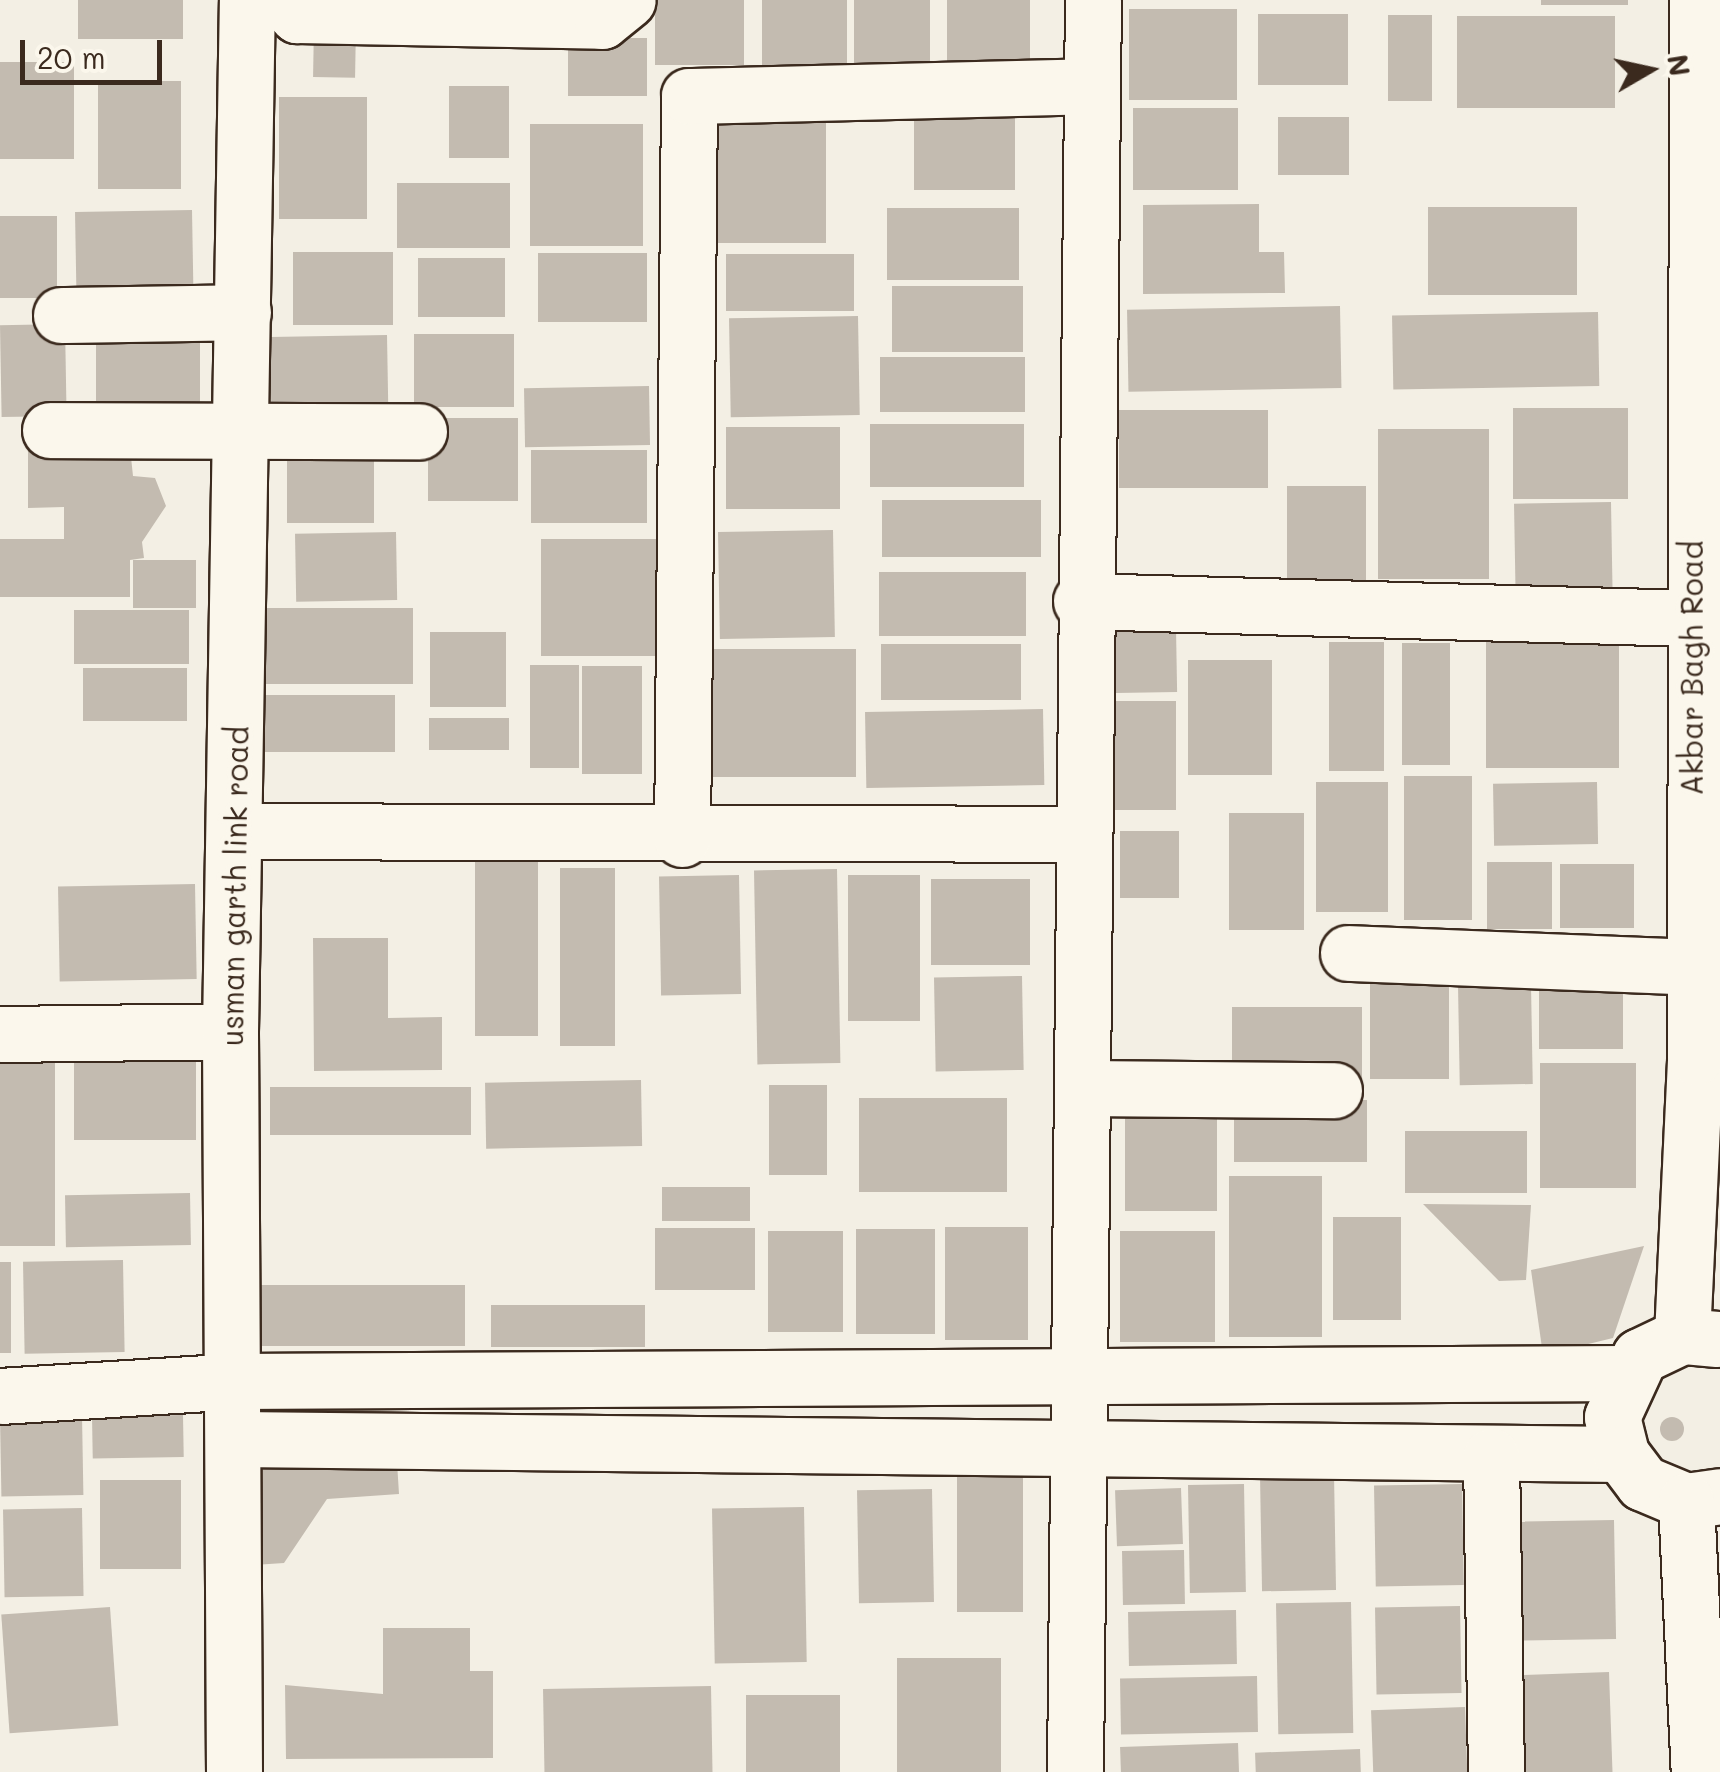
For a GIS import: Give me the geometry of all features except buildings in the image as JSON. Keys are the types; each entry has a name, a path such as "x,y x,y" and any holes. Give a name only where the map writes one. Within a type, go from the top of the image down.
{"street":[{"name":"usman garth link road","path":"234,1772 237,1381 230,1031 247,0"},
{"path":"282,0 297,15 602,21 628,0"},
{"path":"1074,1772 1084,1088 1081,601 1093,0"},
{"name":"Akbar Bagh Road","path":"1626,1373 1701,1338 1692,967 1690,618 1706,507 1697,0"},
{"path":"682,839 689,96 1091,86"},
{"path":"61,315 243,312"},
{"path":"50,430 418,431"},
{"path":"1081,601 1690,618"},
{"path":"236,831 682,839 1081,834"},
{"path":"1348,953 1692,967"},
{"path":"0,1034 230,1031"},
{"path":"1084,1088 1334,1090"},
{"path":"0,1396 237,1381 1626,1373 1612,1417 1621,1454 1643,1482 1703,1499 1700,1772"},
{"path":"237,1440 1078,1452 1621,1454"},
{"path":"1491,1456 1496,1772"}]}
